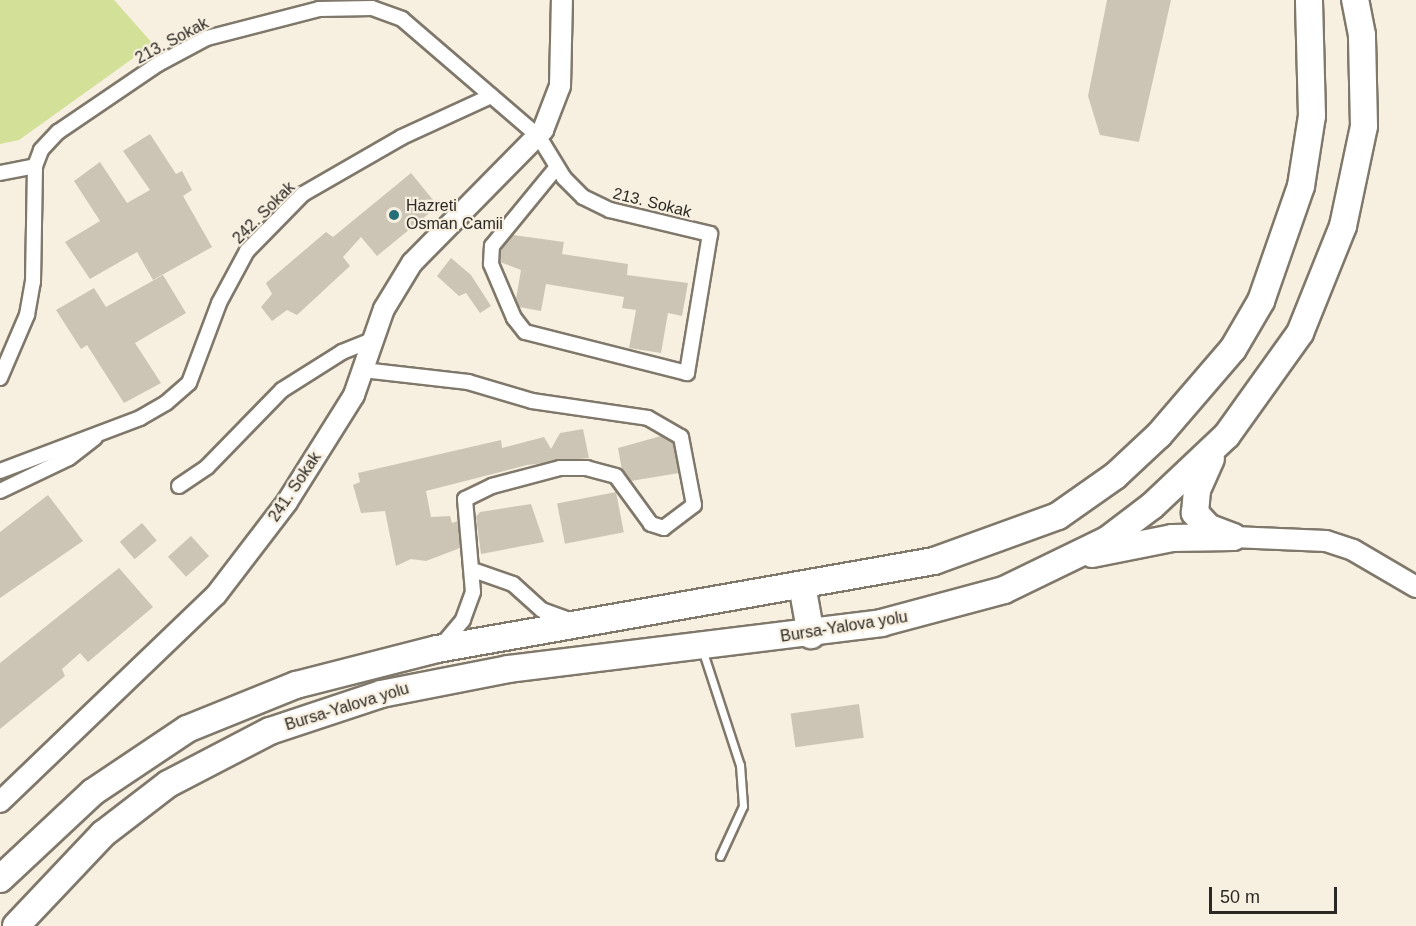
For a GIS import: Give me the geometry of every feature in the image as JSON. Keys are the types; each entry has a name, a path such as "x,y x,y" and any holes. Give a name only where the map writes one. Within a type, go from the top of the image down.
{"highway":[{"name":"Bursa-Yalova yolu","path":"0,879 93,792 187,729 296,685 437,649 934,561 1058,516 1115,476 1201,390 1261,301 1284,245 1301,186 1312,116 1309,0"},
{"name":"Bursa-Yalova yolu","path":"16,926 103,834 168,784 270,730 381,694 508,669 811,634 949,607 1004,590 1072,559 1152,506 1217,445 1265,387 1300,333 1344,226 1364,126 1362,35 1355,0"},
{"path":"1362,35 1366,0"},
{"path":"1217,445 1197,490 1195,513 1209,528 1233,537"},
{"path":"1072,559 1172,538 1233,537"},
{"path":"802,585 811,634"}],"street":[{"path":"539,137 560,86 562,0"},
{"name":"213. Sokak","path":"0,378 27,315 33,282 35,166 40,150 58,132 158,64 207,38 319,9 372,8 402,19 539,137 571,188 597,205 710,234 687,373 525,332 497,284 492,246 557,166"},
{"name":"242. Sokak","path":"0,471 70,442 99,435 140,418 189,383 219,303 247,250 303,194 402,137 491,96"},
{"name":"241. Sokak","path":"0,802 216,595 287,502 354,395 384,309 412,263 539,137"},
{"path":"0,173 35,166"},
{"path":"179,486 207,467 282,390 342,352 374,339"},
{"path":"363,370 468,382 532,401 648,418 681,437 694,505 670,526 651,524 616,477 587,468 560,468 492,486 465,499 473,570 469,608 437,649"},
{"name":"242. Sokak","path":"0,491 69,458 99,435"},
{"path":"1233,537 1326,541 1353,550 1416,587"},
{"path":"473,570 513,584 542,610 583,624"}],"lane":[{"path":"702,647 740,765 743,806 720,856"}],"green space":[{"path":"0,0 114,0 153,44 19,140 0,144"}],"building":[{"path":"1107,0 1171,0 1139,142 1100,135 1088,96"},
{"path":"150,134 176,174 182,171 192,190 183,196 212,247 153,280 137,252 90,279 65,242 100,221 74,181 100,162 127,203 150,190 123,151"},
{"path":"411,173 438,206 377,256 361,237 343,257 350,266 297,315 287,310 272,321 261,307 272,294 266,283 326,232 333,237"},
{"path":"513,235 564,242 562,254 628,264 627,275 688,283 682,316 668,313 661,353 629,348 636,310 622,308 624,297 546,284 541,311 519,307 516,299 521,270 500,262 501,249"},
{"path":"451,258 471,275 491,306 480,313 466,293 459,296 437,276"},
{"path":"163,275 186,313 135,343 161,383 124,403 87,345 81,349 56,310 94,288 106,307"},
{"path":"583,429 589,458 527,465 426,491 431,517 450,516 452,523 458,521 460,548 426,561 411,559 396,566 385,511 361,513 353,485 360,482 358,473 501,440 502,448 544,437 551,449 560,433"},
{"path":"661,436 673,443 679,473 631,481 622,470 618,448"},
{"path":"616,492 624,532 565,544 557,503"},
{"path":"48,495 83,541 0,598 0,532"},
{"path":"531,504 544,542 481,554 476,517 480,512"},
{"path":"142,523 157,541 135,559 120,542"},
{"path":"191,536 209,556 186,577 168,557"},
{"path":"119,568 153,607 88,662 80,653 62,669 65,676 0,729 0,663"},
{"path":"859,704 864,738 795,747 791,714"}],"place":[{"name":"Hazreti Osman Camii","path":"394,215"}]}
